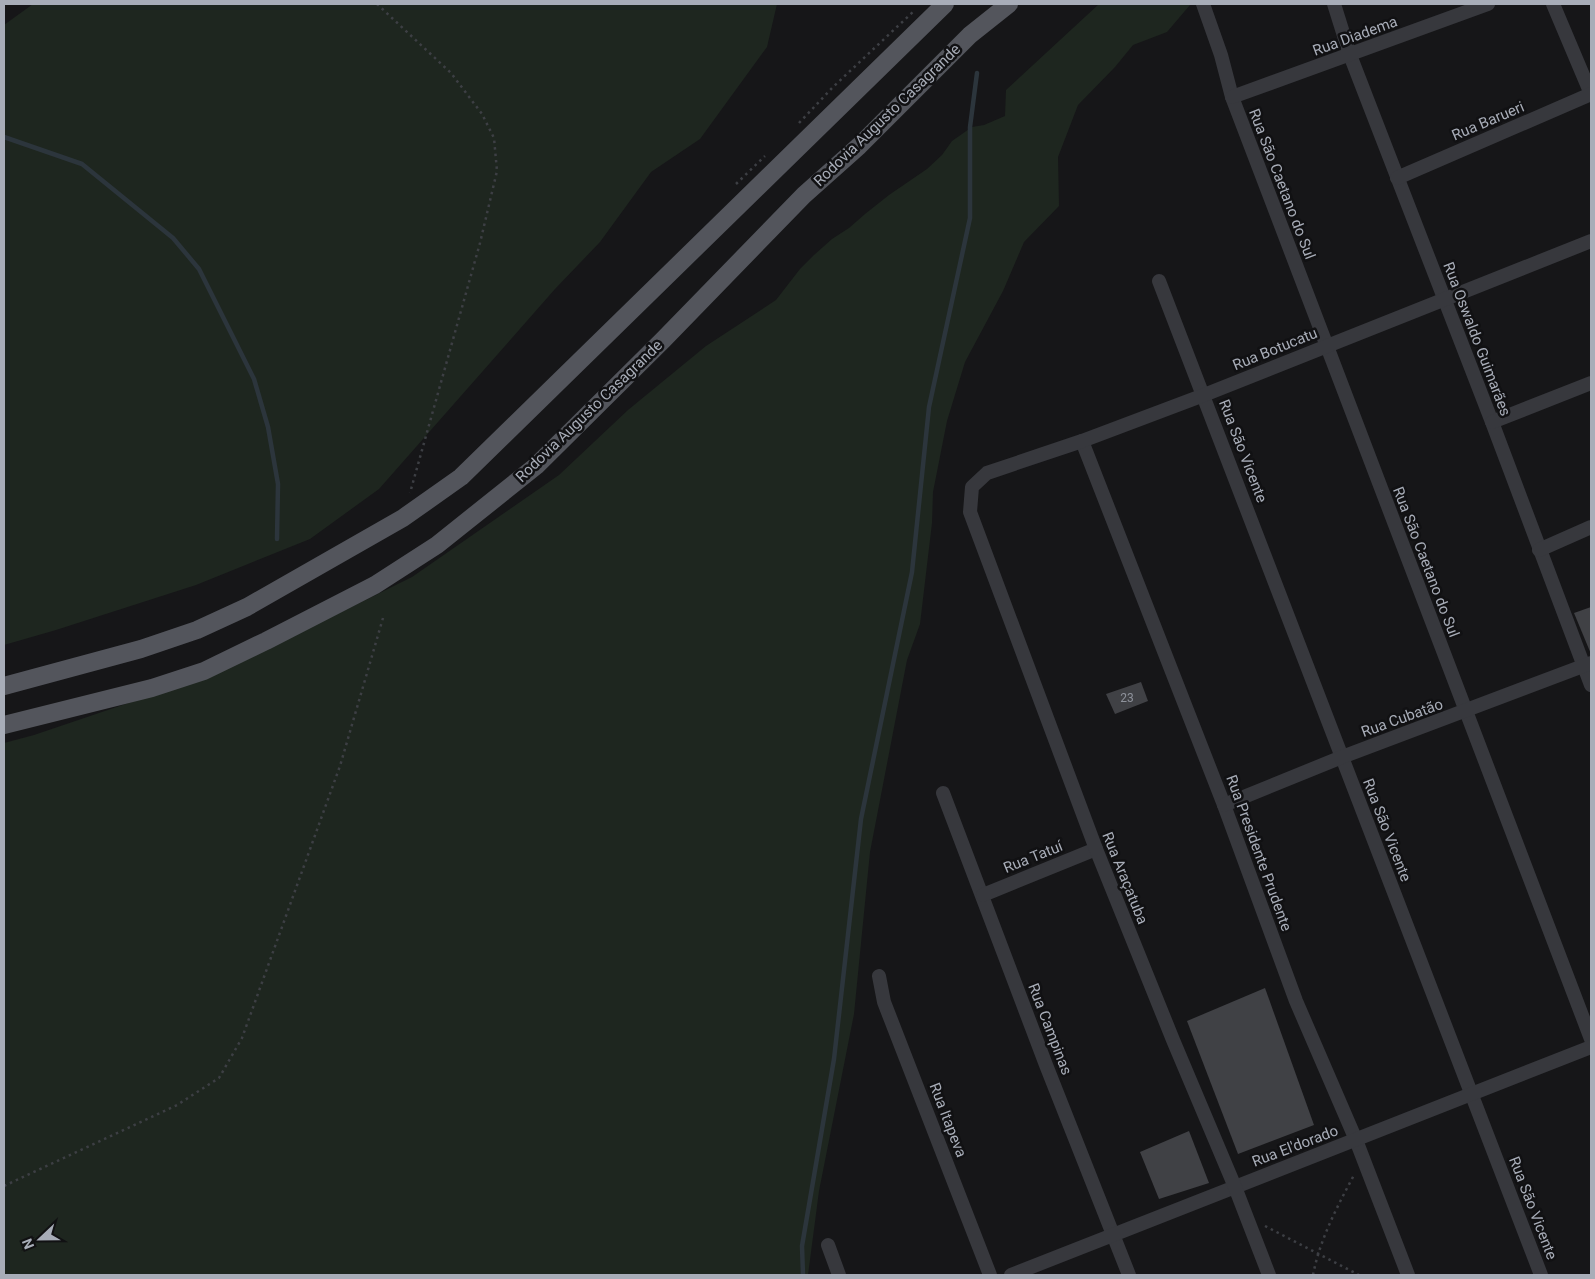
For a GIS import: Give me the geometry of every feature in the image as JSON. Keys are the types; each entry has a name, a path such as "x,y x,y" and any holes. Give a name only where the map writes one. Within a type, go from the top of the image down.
{"main road":[{"path":"4,686 141,649 197,630 247,607 403,518 461,477 945,4"},
{"name":"Rodovia Augusto Casagrande","path":"4,725 152,688 204,670 266,641 375,585 438,545 536,466 663,340 804,195 860,146 970,35 1008,4"}],"street":[{"name":"Rua São Caetano do Sul","path":"1203,4 1221,55 1232,97 1591,1038"},
{"name":"Rua Oswaldo Guimarães","path":"1334,4 1350,55 1492,422 1539,550 1588,665 1591,685"},
{"name":"Rua Diadema","path":"1232,97 1350,55 1456,10 1488,4"},
{"path":"1553,4 1591,94"},
{"name":"Rua Barueri","path":"1397,178 1591,94"},
{"name":"Rua Botucatu","path":"972,487 987,474 1204,395 1591,241"},
{"name":"Rua São Vicente","path":"1159,281 1541,1275"},
{"path":"1492,422 1591,384"},
{"name":"Rua Presidente Prudente","path":"1082,441 1224,805 1296,1001 1356,1140 1408,1275"},
{"name":"Rua Araçatuba","path":"972,487 970,512 1096,848 1173,1040 1235,1187 1269,1275"},
{"path":"1539,550 1591,528"},
{"name":"Rua Cubatão","path":"1224,805 1342,757 1588,665"},
{"name":"Rua Campinas","path":"943,794 983,895 1046,1065 1129,1275"},
{"name":"Rua Tatuí","path":"983,895 1096,848"},
{"name":"Rua Itapeva","path":"879,976 884,1002 990,1275"},
{"name":"Rua El'dorado","path":"1011,1275 1591,1047"},
{"path":"828,1245 839,1275"}],"path":[{"path":"377,4 451,73 482,114 494,138 497,171 480,243 403,518"},
{"path":"796,126 850,70 916,9"},
{"path":"734,186 766,156"},
{"path":"409,498 417,492"},
{"path":"4,1186 177,1106 219,1078 242,1038 340,766 383,618"},
{"path":"1313,1275 1317,1253 1336,1210 1363,1158"},
{"path":"1246,1215 1359,1275"}],"shaded area":[{"path":"33,4 777,4 767,47 700,139 651,172 600,242 555,289 379,489 310,539 196,585 4,645 4,25"},
{"path":"1099,4 1190,5 1167,32 1133,45 1115,67 1078,105 1058,157 1059,206 1024,242 1003,291 965,362 947,421 933,492 932,523 920,624 907,660 870,852 854,1014 819,1191 808,1275 4,1275 4,743 34,735 220,672 412,577 559,475 628,410 706,346 776,300 800,269 814,255 889,195 927,169 942,155 952,141 972,127 984,125 1005,116 1006,90"}],"building":[{"path":"1591,607 1591,654 1574,613"},
{"path":"1141,682 1148,701 1115,714 1106,694"},
{"path":"1265,988 1314,1125 1238,1154 1187,1021"},
{"path":"1189,1131 1209,1183 1159,1199 1140,1152"}],"waterway":[{"path":"803,1275 802,1246 834,1059 861,819 912,572 929,407 970,218 970,127 977,73"},
{"path":"4,137 82,164 173,238 199,269 254,379 268,427 278,484 277,539"}]}
